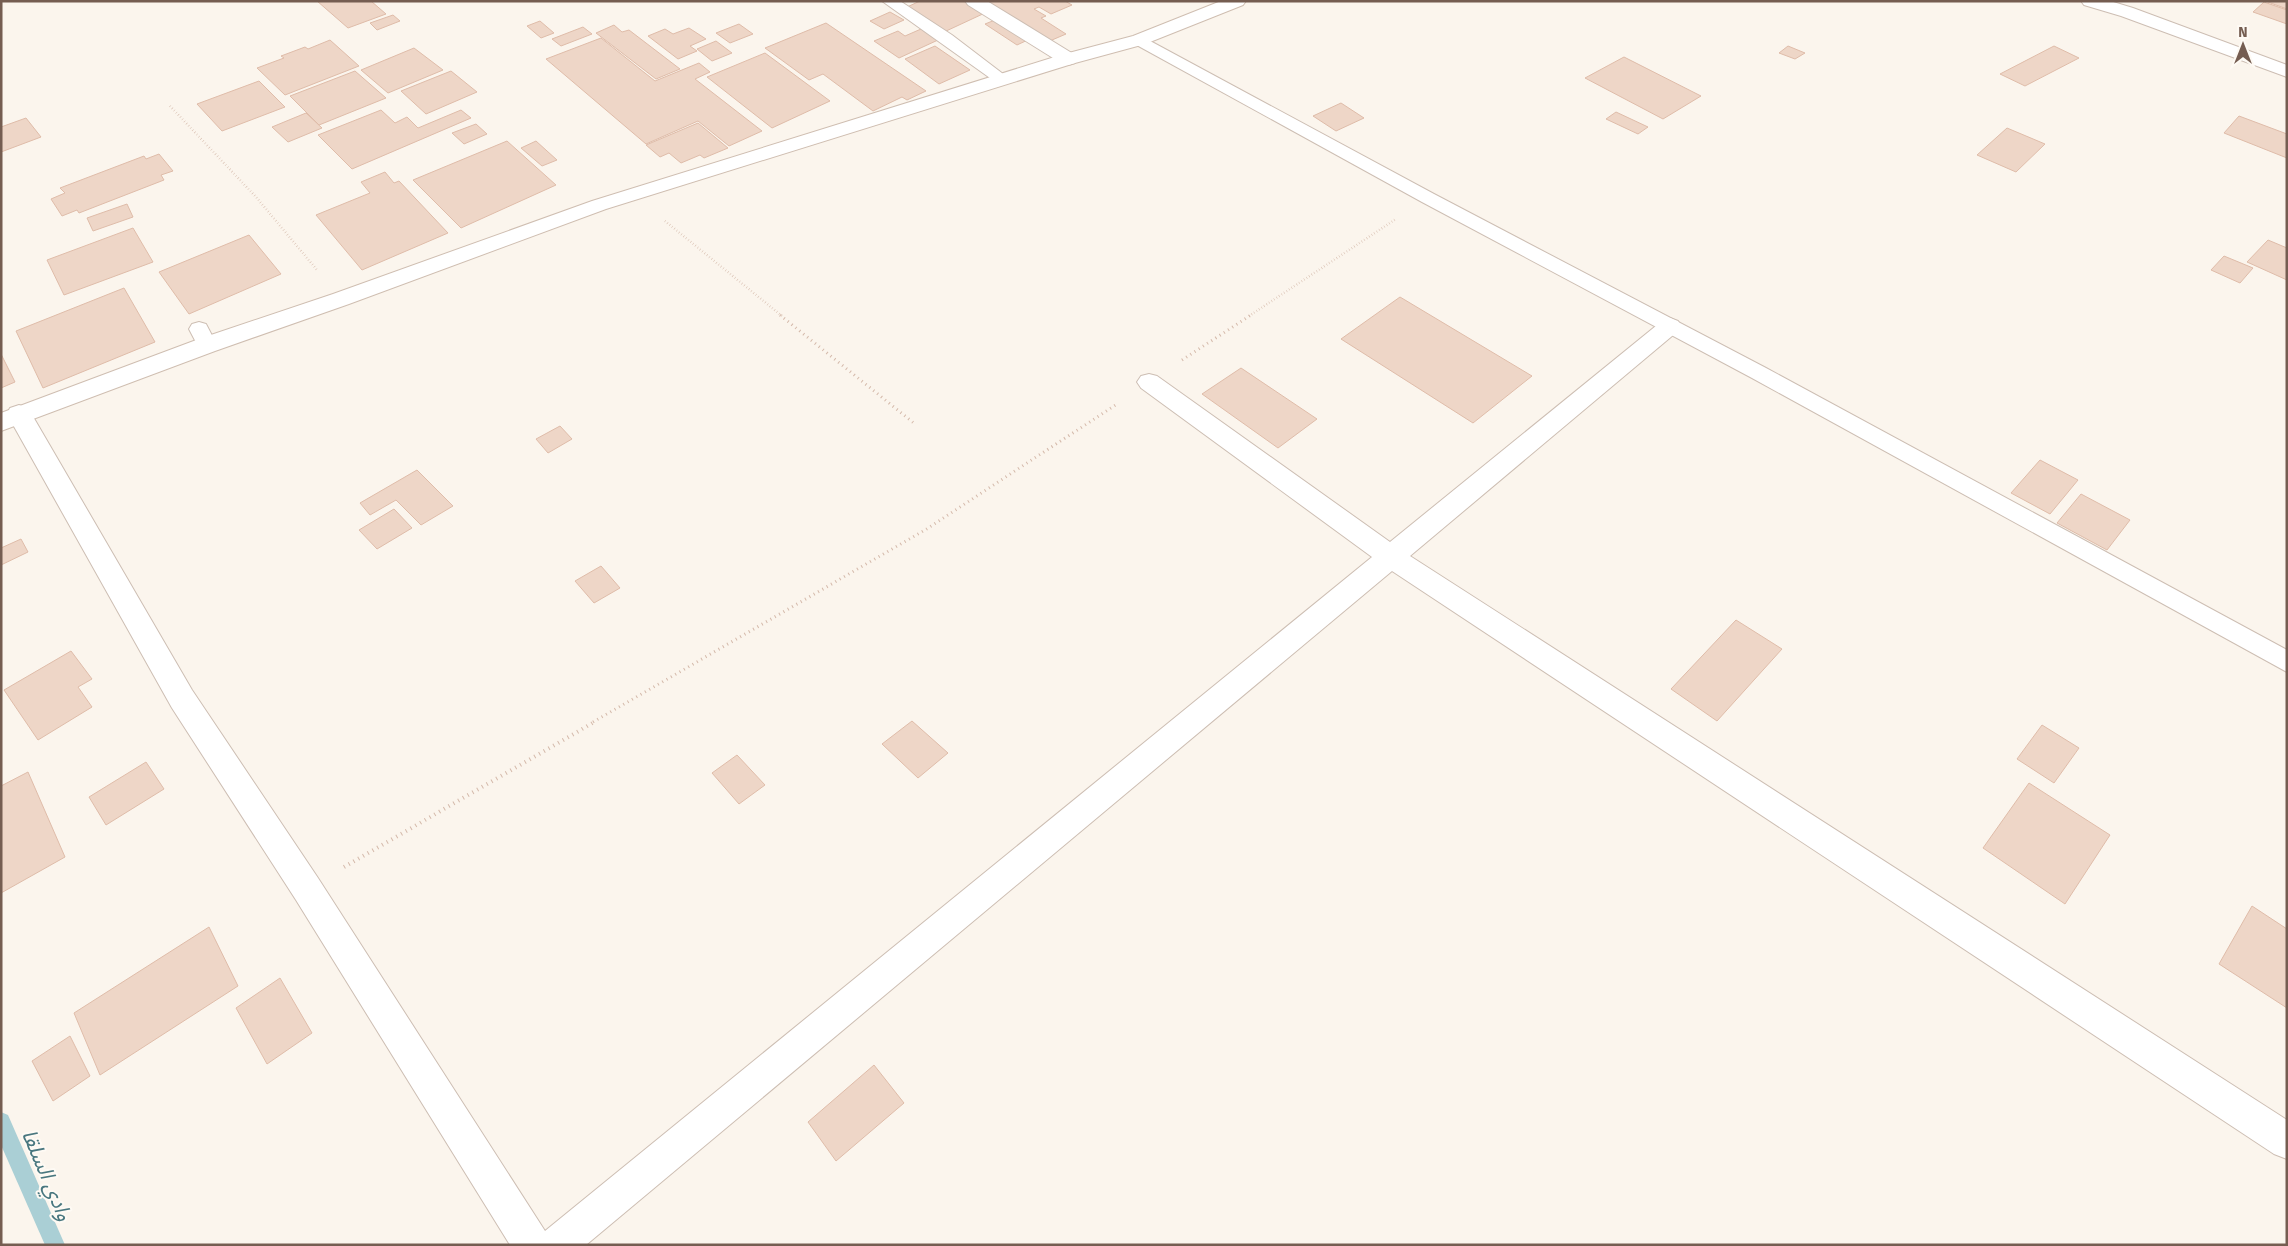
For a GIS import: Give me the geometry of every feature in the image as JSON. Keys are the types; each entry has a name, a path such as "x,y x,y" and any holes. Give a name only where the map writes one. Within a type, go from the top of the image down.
{"street":[{"path":"974,1 1068,59"},
{"path":"532,1245 307,889 182,699 10,418 203,337 342,299 599,205 1068,59 1139,40 1237,1"},
{"path":"2090,1 2134,6 2287,71"},
{"path":"557,1245 1670,326"},
{"path":"1149,382 1391,557 2287,1141"}],"lane":[{"path":"890,1 946,38 1003,80"},
{"path":"1139,40 2287,662"}],"path":[{"path":"170,106 256,197 342,299"},
{"path":"634,195 915,424"},
{"path":"307,889 925,530 1428,198"}],"building":[{"path":"317,1 371,1 386,14 348,28"},
{"path":"920,1 968,1 987,12 944,32 905,8"},
{"path":"979,1 1065,1 1072,5 1051,14 1039,7 1034,9 1046,16 1041,18 1066,34 1045,43"},
{"path":"2265,1 2287,1 2287,9"},
{"path":"2264,2 2287,10 2287,24 2253,12"},
{"path":"890,12 904,20 884,29 870,21"},
{"path":"393,15 400,21 377,30 370,23"},
{"path":"1000,18 1032,38 1017,45 985,24"},
{"path":"540,21 554,33 541,38 527,26"},
{"path":"826,23 926,91 907,100 902,97 873,111 823,74 809,80 765,48"},
{"path":"739,24 753,34 730,43 716,33"},
{"path":"614,25 622,32 629,30 680,69 656,79 596,33"},
{"path":"583,27 592,34 561,46 552,39"},
{"path":"689,28 706,39 690,46 697,51 678,59 648,36 665,29 673,34"},
{"path":"921,29 938,40 899,58 874,41 898,31 905,36"},
{"path":"601,38 655,81 699,63 710,72 695,79 762,131 729,146 698,121 646,144 546,59"},
{"path":"330,40 359,66 285,95 257,68 284,58 281,56 305,47 308,49"},
{"path":"716,41 732,53 712,61 697,49"},
{"path":"935,46 970,70 939,84 905,59"},
{"path":"1788,46 1805,53 1795,59 1779,53"},
{"path":"2054,46 2079,58 2025,86 2000,74"},
{"path":"414,48 443,70 388,93 361,70"},
{"path":"765,53 830,101 772,128 707,77"},
{"path":"1624,57 1701,96 1663,119 1585,78"},
{"path":"355,71 386,98 319,125 290,96"},
{"path":"451,71 477,92 426,114 401,91"},
{"path":"259,81 285,107 222,131 197,104"},
{"path":"1341,103 1364,118 1336,131 1313,116"},
{"path":"381,110 395,123 407,117 418,128 461,110 471,118 352,169 318,135"},
{"path":"1616,112 1648,127 1638,134 1606,119"},
{"path":"306,113 322,128 288,142 272,127"},
{"path":"2239,116 2287,134 2287,158 2224,133"},
{"path":"26,118 41,137 1,152 1,127"},
{"path":"698,123 728,148 704,158 700,155 681,163 669,153 660,157 646,145"},
{"path":"476,124 487,134 464,144 452,133"},
{"path":"2007,128 2045,144 2016,172 1977,155"},
{"path":"507,141 556,185 461,228 413,180"},
{"path":"536,141 557,160 542,166 521,148"},
{"path":"159,154 173,171 161,175 164,180 79,213 77,210 62,216 51,199 65,193 60,188 144,156 146,159"},
{"path":"385,172 394,183 399,181 448,233 362,270 316,215 370,193 361,182"},
{"path":"127,204 133,217 93,231 87,218"},
{"path":"133,228 153,262 64,295 47,260"},
{"path":"249,235 281,274 189,314 159,272"},
{"path":"2268,240 2287,248 2287,280 2247,262"},
{"path":"2224,256 2253,268 2240,283 2211,270"},
{"path":"124,288 155,342 43,388 16,331"},
{"path":"1400,297 1532,376 1473,423 1341,339"},
{"path":"1,354 15,382 1,388"},
{"path":"1241,368 1317,419 1278,448 1202,394"},
{"path":"560,426 572,439 548,453 536,439"},
{"path":"2040,460 2078,480 2050,514 2011,493"},
{"path":"417,470 453,506 421,525 396,500 370,515 360,503"},
{"path":"2081,494 2130,520 2107,550 2057,523"},
{"path":"394,509 412,528 377,549 359,530"},
{"path":"21,539 28,552 1,565 1,548"},
{"path":"601,566 620,588 594,603 575,581"},
{"path":"1736,620 1782,649 1717,721 1671,689"},
{"path":"71,651 92,679 78,687 92,707 38,740 4,690"},
{"path":"912,721 948,753 918,778 882,744"},
{"path":"2042,725 2079,748 2054,783 2017,759"},
{"path":"737,755 765,785 739,804 712,773"},
{"path":"146,762 164,789 106,825 89,797"},
{"path":"28,772 65,857 1,893 1,786"},
{"path":"2029,783 2110,835 2065,904 1983,848"},
{"path":"2252,906 2287,929 2287,1008 2219,964"},
{"path":"209,927 238,986 100,1075 74,1013"},
{"path":"280,978 312,1033 267,1064 236,1008"},
{"path":"70,1036 90,1076 53,1101 32,1061"},
{"path":"874,1065 904,1103 836,1161 808,1122"}],"waterway":[{"name":"وادي السلقا","path":"1,1122 55,1245"}]}
